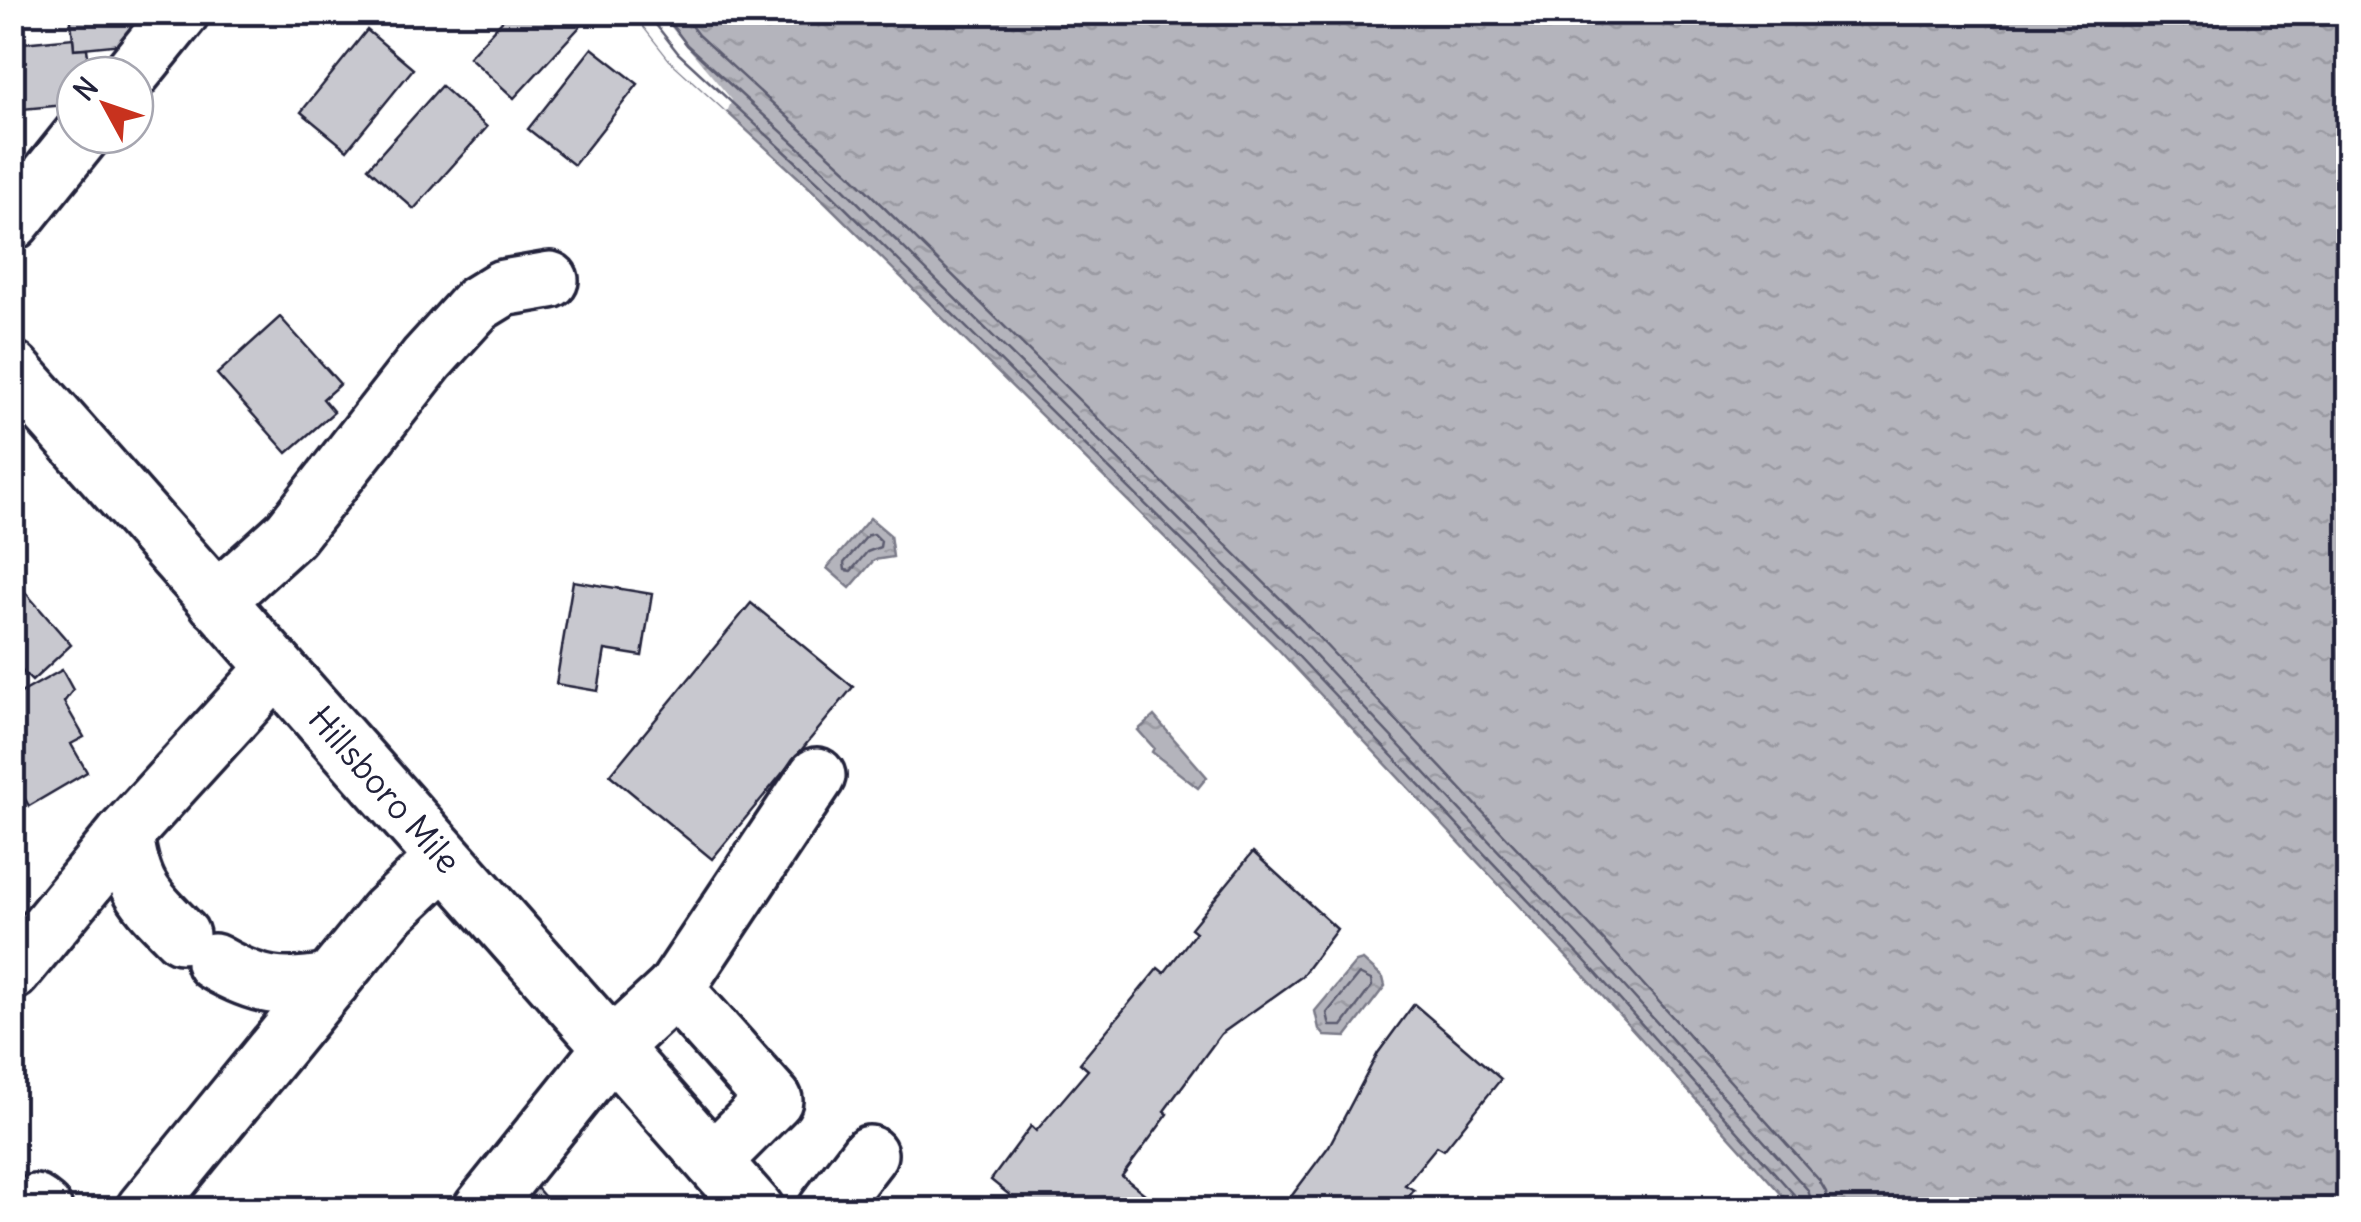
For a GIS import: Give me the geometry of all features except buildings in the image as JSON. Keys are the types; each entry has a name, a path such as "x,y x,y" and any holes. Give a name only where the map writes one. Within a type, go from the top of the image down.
{"main road":[{"path":"146,55 180,12"},
{"path":"12,222 66,155"},
{"path":"216,601 290,533 427,359 477,304 503,288 550,280"},
{"name":"Hillsboro Mile","path":"12,369 756,1210"},
{"path":"12,972 125,834 276,668"},
{"path":"481,1210 612,1048 675,989 817,776"},
{"path":"125,834 129,867 143,896 198,948 244,980 264,986 290,988 330,982"},
{"path":"144,1210 386,914 444,859"},
{"path":"675,989 774,1100 712,1161"},
{"path":"826,1210 869,1154"}],"water":[{"path":"633,13 2348,13 2348,1209 1795,1209 1579,970 1276,647 823,200 670,60"},
{"path":"870,518 890,535 893,557 874,560 850,588 827,568"},
{"path":"1154,716 1207,777 1198,788 1152,752 1154,748 1138,730"},
{"path":"1363,960 1383,978 1385,986 1346,1037 1325,1036 1315,1011 1356,962"}],"pier":[{"path":"633,13 659,13 732,100 727,112 670,60"}]}
